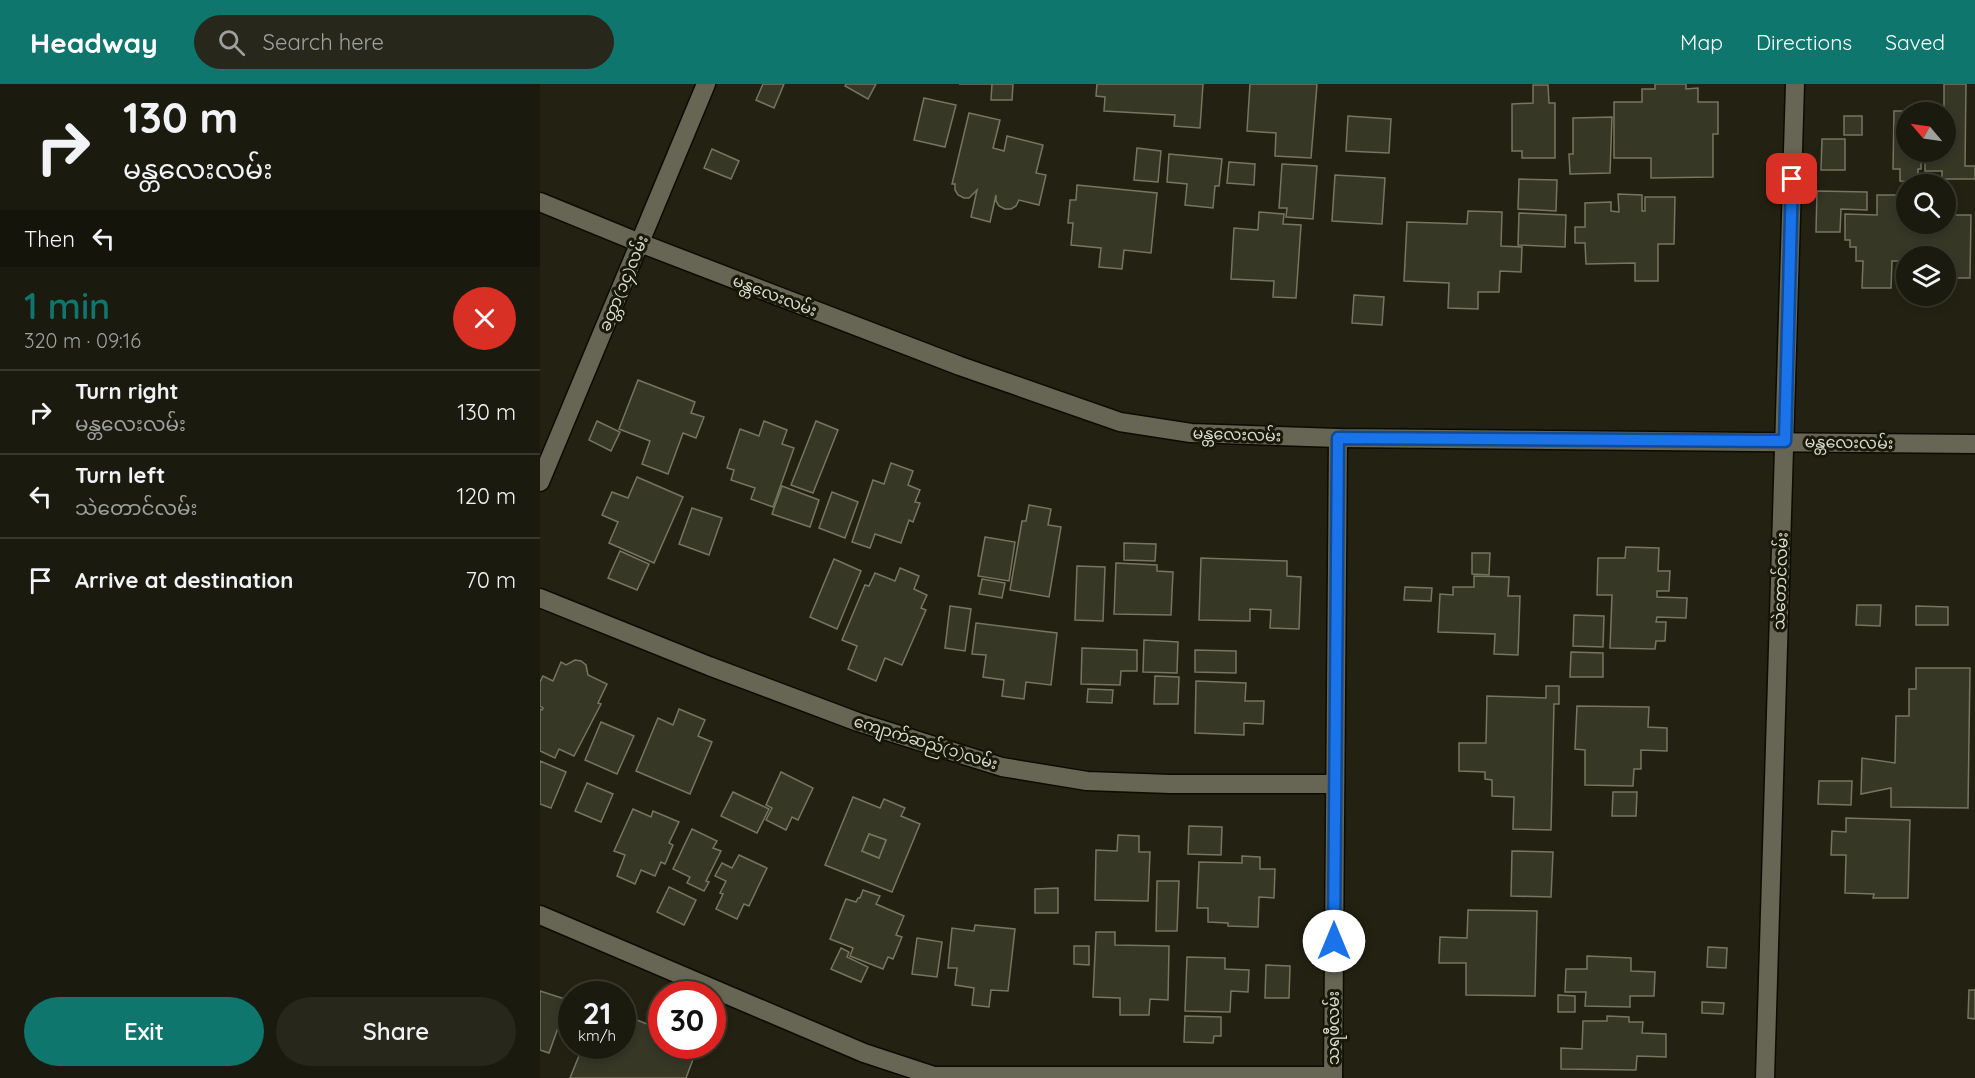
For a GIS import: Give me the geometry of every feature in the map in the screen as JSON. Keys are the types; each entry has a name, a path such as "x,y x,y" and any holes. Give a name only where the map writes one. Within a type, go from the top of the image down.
{"street":[{"name":"ခတ္တာ(၁၄)လမ်း","path":"540,482 706,84"},
{"name":"သဲတောင်လမ်း","path":"1765,1078 1796,84"},
{"name":"မန္တလေးလမ်း","path":"540,202 640,243 960,366 1120,422 1191,433 1338,438 1975,444"},
{"name":"သရဖီလမ်း","path":"1333,1077 1338,438"},
{"name":"ကျောက်ဆည်(၁)လမ်း","path":"540,598 709,666 858,722 1002,766 1087,781 1170,784 1334,784"},
{"path":"540,915 864,1053 934,1076 1333,1077"}],"building":[{"path":"763,84 784,84 774,108 756,100"},
{"path":"846,84 876,84 868,99 845,86"},
{"path":"992,84 1013,84 1012,100 991,100"},
{"path":"1097,84 1203,84 1200,128 1174,126 1175,115 1104,111 1105,97 1096,96"},
{"path":"1250,84 1317,84 1311,158 1275,156 1276,133 1247,131"},
{"path":"1655,84 1686,84 1686,89 1698,88 1698,102 1718,102 1718,134 1713,134 1713,177 1651,178 1651,158 1614,158 1614,102 1642,102 1642,89 1655,89"},
{"path":"1944,84 1966,84 1965,166 1975,166 1975,179 1956,179 1956,174 1925,171 1925,162 1956,162 1956,102 1944,102"},
{"path":"1533,85 1548,85 1549,103 1555,103 1555,158 1522,158 1522,151 1512,151 1512,104 1533,103"},
{"path":"924,98 956,105 945,147 914,140"},
{"path":"1894,111 1896,111 1896,162 1921,162 1921,169 1918,169 1918,174 1900,174 1900,169 1893,169"},
{"path":"969,113 1000,120 993,148 1004,151 1007,136 1043,145 1036,173 1046,175 1039,205 1019,200 1016,206 1005,209 999,206 996,195 990,222 971,217 977,190 969,198 964,198 958,195 955,184 952,184"},
{"path":"1348,116 1391,119 1389,153 1346,151"},
{"path":"1844,116 1862,116 1862,135 1844,135"},
{"path":"1612,117 1610,173 1570,174 1569,154 1573,154 1573,118"},
{"path":"1822,139 1845,139 1845,170 1821,170"},
{"path":"1137,148 1161,151 1158,182 1134,180"},
{"path":"712,149 739,161 731,179 704,168"},
{"path":"1169,154 1222,159 1219,186 1215,186 1213,208 1185,205 1187,184 1167,182"},
{"path":"1229,162 1255,164 1254,185 1227,183"},
{"path":"1282,164 1317,166 1313,219 1286,217 1287,208 1279,208"},
{"path":"1335,175 1385,178 1382,224 1332,221"},
{"path":"1519,179 1557,180 1556,211 1518,209"},
{"path":"1077,185 1157,193 1151,253 1124,250 1122,269 1099,267 1101,248 1071,245 1073,223 1068,223 1070,200 1076,200"},
{"path":"1817,191 1867,192 1867,210 1841,209 1840,232 1816,232"},
{"path":"1618,194 1642,195 1642,211 1645,211 1645,197 1675,197 1674,244 1658,244 1658,281 1635,281 1635,263 1586,264 1585,243 1575,243 1575,227 1585,227 1585,203 1611,202 1611,211 1619,212"},
{"path":"1877,195 1896,195 1896,234 1956,234 1956,215 1971,215 1970,278 1956,278 1956,246 1896,246 1896,261 1892,261 1891,288 1862,288 1863,261 1856,261 1856,247 1850,247 1850,240 1845,240 1845,214 1877,215"},
{"path":"1468,211 1502,212 1501,246 1522,247 1521,272 1500,271 1499,292 1478,292 1478,309 1448,308 1449,283 1404,281 1407,222 1467,224"},
{"path":"1259,212 1284,214 1283,224 1301,225 1296,298 1273,297 1274,281 1231,279 1234,228 1258,230"},
{"path":"1519,213 1566,215 1565,247 1518,245"},
{"path":"1354,295 1384,297 1382,325 1352,323"},
{"path":"638,380 695,402 691,413 704,417 696,438 683,433 668,474 642,464 650,441 619,429"},
{"path":"597,421 620,432 611,451 589,440"},
{"path":"764,421 787,430 782,444 794,448 773,507 751,499 755,488 731,480 734,470 727,468 740,429 759,436"},
{"path":"816,421 838,430 813,493 791,485"},
{"path":"891,463 913,471 908,485 920,490 915,502 920,503 913,522 909,520 901,543 875,534 870,548 852,542 873,480 884,484"},
{"path":"637,477 683,497 654,563 609,543 618,522 602,515 612,492 628,498"},
{"path":"782,486 819,500 810,527 772,514"},
{"path":"832,492 858,502 845,538 819,528"},
{"path":"1029,505 1051,509 1048,525 1061,527 1049,597 1010,590 1022,521 1026,521"},
{"path":"692,508 722,518 709,555 679,544"},
{"path":"985,537 1015,542 1009,581 978,576"},
{"path":"1124,543 1156,544 1155,561 1124,560"},
{"path":"1626,547 1659,548 1658,571 1670,571 1669,591 1657,591 1657,597 1687,598 1686,618 1657,617 1656,622 1666,622 1665,641 1656,641 1655,649 1610,648 1612,595 1597,595 1598,558 1625,558"},
{"path":"620,551 649,564 637,590 608,578"},
{"path":"1472,553 1490,553 1489,575 1472,574"},
{"path":"1201,558 1287,561 1287,576 1301,577 1299,629 1270,628 1271,610 1250,609 1250,621 1199,620"},
{"path":"834,559 861,571 837,629 810,617"},
{"path":"1116,563 1157,565 1157,571 1173,572 1171,615 1114,614"},
{"path":"1077,566 1105,567 1103,621 1075,620"},
{"path":"900,568 919,576 914,589 927,595 921,608 926,610 902,665 885,658 876,681 848,669 857,646 842,640 865,585 869,586 875,573 895,581"},
{"path":"1474,576 1509,577 1508,596 1520,596 1518,655 1494,654 1495,634 1438,632 1440,594 1453,595 1453,587 1474,587"},
{"path":"982,579 1005,583 1002,598 979,594"},
{"path":"1405,587 1432,588 1431,601 1404,600"},
{"path":"1857,605 1881,605 1880,626 1856,625"},
{"path":"950,606 971,609 965,651 945,648"},
{"path":"1916,606 1948,607 1948,625 1916,625"},
{"path":"1574,615 1604,616 1603,647 1573,646"},
{"path":"976,623 1057,633 1051,685 1026,682 1024,699 1002,696 1004,680 983,677 986,655 972,654"},
{"path":"1144,640 1178,642 1177,673 1143,672"},
{"path":"1082,648 1137,650 1137,671 1121,671 1120,685 1081,684"},
{"path":"1195,650 1236,651 1236,673 1195,672"},
{"path":"1571,652 1603,653 1603,677 1570,677"},
{"path":"575,660 586,665 588,675 607,684 598,703 601,704 574,756 559,749 555,758 540,751 540,709 543,708 540,706 540,682 543,676 553,681 561,662 566,665"},
{"path":"1916,668 1970,668 1968,808 1891,807 1891,788 1861,794 1862,758 1895,763 1896,716 1909,716 1909,689 1916,689"},
{"path":"1155,676 1179,677 1178,704 1154,704"},
{"path":"1196,681 1246,683 1245,701 1264,701 1263,724 1244,723 1244,735 1195,733"},
{"path":"1546,686 1559,686 1559,704 1554,704 1551,830 1513,829 1514,797 1492,796 1492,780 1485,779 1485,772 1459,771 1459,743 1486,743 1487,696 1546,698"},
{"path":"1088,689 1113,690 1112,703 1087,702"},
{"path":"1577,706 1649,707 1648,727 1667,728 1667,751 1641,750 1641,769 1634,769 1633,786 1585,785 1585,750 1575,749"},
{"path":"679,709 705,720 698,736 712,742 690,794 636,771 658,718 673,725"},
{"path":"601,722 634,736 617,774 585,760"},
{"path":"540,761 566,772 551,808 540,804"},
{"path":"781,772 813,788 798,820 792,817 786,830 766,820 772,808 766,805"},
{"path":"1819,781 1852,781 1851,805 1818,804"},
{"path":"587,783 613,794 601,822 575,811"},
{"path":"733,792 769,809 757,833 721,816"},
{"path":"1613,792 1637,792 1636,816 1612,816"},
{"path":"853,797 880,808 884,799 905,808 901,816 920,824 892,892 825,865","holes":["869,834 886,840 879,858 862,851"]},
{"path":"633,809 651,817 653,811 679,822 669,843 673,845 665,864 661,862 655,876 641,870 635,884 617,876 625,855 614,851"},
{"path":"1846,818 1910,820 1908,898 1873,898 1874,894 1845,893 1846,855 1831,855 1832,831 1846,832"},
{"path":"1189,826 1222,827 1221,855 1188,854"},
{"path":"692,829 717,841 713,848 721,851 706,881 709,882 704,891 687,883 690,877 673,869"},
{"path":"869,834 886,840 879,858 862,851"},
{"path":"1118,835 1139,836 1139,852 1150,852 1148,901 1095,900 1096,850 1117,851"},
{"path":"1512,851 1553,852 1551,897 1511,896"},
{"path":"739,855 767,868 749,906 744,904 737,919 716,909 726,881 715,876 722,863 732,868"},
{"path":"1242,856 1260,857 1260,869 1275,869 1274,898 1259,897 1258,927 1228,926 1228,923 1208,922 1208,908 1197,908 1199,862 1242,863"},
{"path":"1157,881 1179,881 1177,931 1156,931"},
{"path":"669,887 696,900 684,925 657,912"},
{"path":"1058,888 1058,913 1035,913 1035,889"},
{"path":"863,890 880,896 876,904 904,916 896,935 902,937 893,959 888,957 883,969 850,956 853,948 830,939 846,899 856,902"},
{"path":"1468,910 1537,911 1535,996 1466,995 1466,963 1439,963 1440,937 1467,938"},
{"path":"975,925 1015,929 1008,991 991,990 989,1007 972,1005 974,988 955,985 957,968 948,968 952,928 974,931"},
{"path":"1096,932 1115,932 1115,945 1169,946 1168,1000 1150,999 1149,1015 1120,1015 1120,998 1093,997"},
{"path":"917,938 942,942 937,977 912,974"},
{"path":"1074,946 1089,946 1089,965 1074,964"},
{"path":"1708,947 1727,948 1726,968 1707,967"},
{"path":"841,948 849,952 847,957 868,967 861,982 831,969"},
{"path":"1587,956 1631,958 1631,971 1655,972 1654,996 1630,996 1630,1007 1585,1006 1586,992 1565,992 1566,969 1587,969"},
{"path":"1187,957 1225,958 1225,969 1249,970 1248,992 1231,991 1230,1012 1185,1011"},
{"path":"1266,965 1290,966 1289,998 1265,998"},
{"path":"1969,990 1975,990 1975,1019 1968,1018"},
{"path":"540,991 558,997 558,1028 549,1053 540,1050"},
{"path":"1558,995 1575,996 1575,1012 1558,1012"},
{"path":"1702,1002 1724,1003 1723,1014 1702,1013"},
{"path":"1185,1016 1221,1017 1221,1036 1214,1036 1213,1043 1184,1042"},
{"path":"1607,1016 1629,1017 1629,1022 1643,1022 1642,1033 1666,1034 1666,1057 1637,1056 1636,1070 1561,1069 1561,1048 1582,1049 1583,1021 1607,1021"},
{"path":"636,1020 648,1024 648,1059 693,1059 686,1078 570,1078 578,1059 636,1059"}],"route":[{"path":"1334,941 1338,438 1785,441 1792,179"}]}
